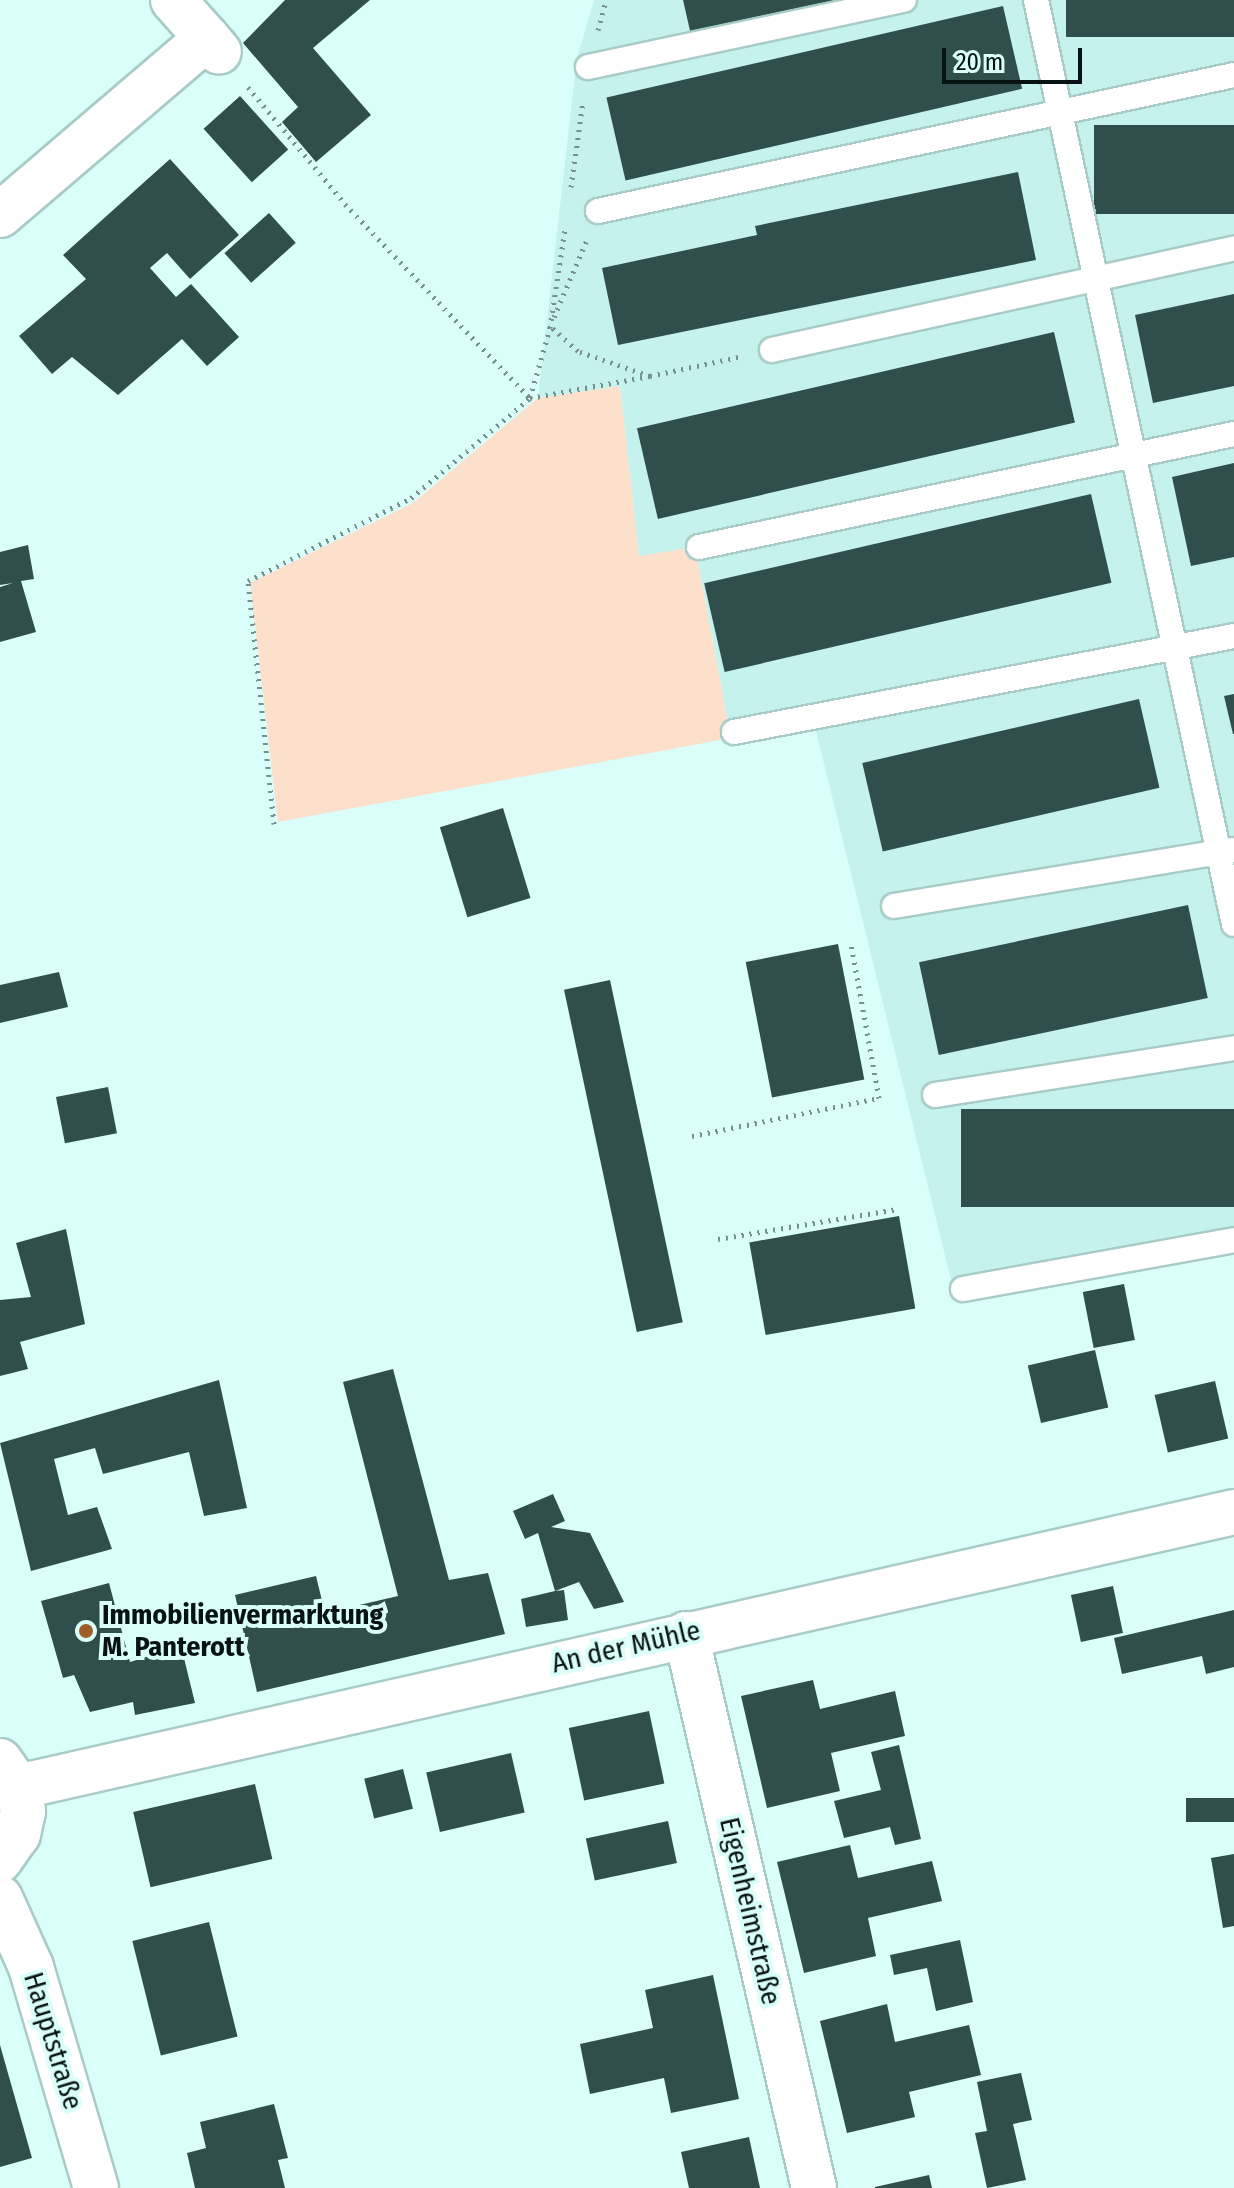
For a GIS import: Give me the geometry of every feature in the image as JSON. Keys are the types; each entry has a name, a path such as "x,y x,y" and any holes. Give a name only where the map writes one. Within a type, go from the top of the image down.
{"street":[{"path":"0,215 213,45 173,0"},
{"name":"An der Mühle","path":"9,1774 686,1634 1234,1512"},
{"name":"Eigenheimstraße","path":"686,1634 814,2188"},
{"path":"0,1860 22,1823 9,1774"},
{"name":"Hauptstraße","path":"0,1898 31,1967 96,2188"}],"lane":[{"path":"588,67 904,0"},
{"path":"1036,0 1175,647 1226,851 1234,924"},
{"path":"598,211 1234,75"},
{"path":"772,350 1098,281 1234,248"},
{"path":"699,547 1135,459 1234,434"},
{"path":"734,732 1234,636"},
{"path":"894,906 1226,851"},
{"path":"935,1095 1234,1048"},
{"path":"963,1289 1234,1240"}],"path":[{"path":"570,192 588,67 606,0"},
{"path":"213,45 345,204 530,398"},
{"path":"530,398 550,328 598,211"},
{"path":"550,328 566,222"},
{"path":"550,328 578,351 650,376"},
{"path":"274,824 248,581 411,498 530,398 772,350"},
{"path":"692,1136 879,1098 851,944"},
{"path":"718,1239 898,1209"}],"shaded area":[{"path":"594,0 1234,0 1234,1246 955,1296 814,723 731,738 695,547 639,557 620,386 538,398 577,58"},
{"path":"620,386 639,556 695,547 731,738 278,822 250,583 413,503 538,398"}],"building":[{"path":"285,0 370,0 313,48 371,115 316,162 282,122 298,107 243,43"},
{"path":"683,0 845,0 846,1 691,35"},
{"path":"1066,0 1234,0 1234,37 1066,37"},
{"path":"1003,6 1022,89 626,180 606,98"},
{"path":"240,96 288,150 252,182 204,129"},
{"path":"1094,125 1234,125 1234,214 1094,214"},
{"path":"170,159 239,235 190,279 167,253 150,268 176,297 191,284 239,337 207,366 182,339 118,395 72,357 52,374 19,336 86,279 63,255"},
{"path":"1018,172 1036,260 618,345 602,268 757,235 755,226"},
{"path":"269,213 296,243 251,283 224,253"},
{"path":"1234,294 1234,386 1153,403 1135,315"},
{"path":"1054,332 1075,423 658,519 637,428"},
{"path":"1234,463 1234,557 1191,566 1172,477"},
{"path":"1091,494 1111,583 725,672 704,583"},
{"path":"28,545 34,579 21,581 36,632 0,642 0,587 13,583 0,585 0,552"},
{"path":"1234,694 1234,734 1233,734 1224,696"},
{"path":"1139,699 1159,788 883,852 862,763"},
{"path":"503,808 530,898 467,917 440,827"},
{"path":"1188,905 1208,998 939,1055 919,962"},
{"path":"838,944 864,1079 772,1097 746,962"},
{"path":"59,972 68,1007 0,1023 0,985"},
{"path":"610,980 683,1322 637,1332 564,990"},
{"path":"108,1087 117,1133 65,1143 56,1097"},
{"path":"961,1109 1234,1109 1234,1207 961,1207"},
{"path":"899,1216 915,1309 766,1335 749,1242"},
{"path":"66,1229 85,1324 20,1342 28,1369 0,1376 0,1300 31,1297 16,1243"},
{"path":"1124,1284 1135,1340 1094,1348 1083,1292"},
{"path":"1095,1350 1108,1407 1041,1423 1028,1366"},
{"path":"393,1369 449,1580 488,1573 505,1634 257,1692 235,1595 316,1576 325,1613 398,1596 343,1382"},
{"path":"219,1380 247,1508 204,1516 189,1452 103,1474 95,1448 54,1459 68,1515 97,1507 112,1549 31,1571 0,1443"},
{"path":"1215,1381 1228,1438 1168,1452 1155,1395"},
{"path":"553,1494 565,1521 551,1527 590,1533 624,1602 594,1609 579,1582 555,1591 538,1533 525,1539 513,1511"},
{"path":"109,1583 130,1662 181,1646 195,1703 135,1715 133,1702 90,1712 74,1675 63,1678 41,1601"},
{"path":"1113,1586 1123,1633 1081,1642 1071,1595"},
{"path":"564,1590 568,1620 526,1627 521,1599"},
{"path":"1234,1610 1234,1667 1206,1674 1202,1656 1122,1674 1114,1638"},
{"path":"813,1680 820,1709 895,1691 905,1736 831,1753 840,1791 767,1808 741,1696"},
{"path":"649,1711 664,1783 584,1800 569,1728"},
{"path":"899,1745 921,1839 895,1845 890,1827 844,1838 834,1801 881,1790 871,1752"},
{"path":"511,1753 525,1812 440,1832 426,1773"},
{"path":"403,1769 413,1809 374,1818 364,1779"},
{"path":"255,1784 272,1859 151,1887 133,1812"},
{"path":"1186,1798 1234,1798 1234,1822 1186,1822"},
{"path":"668,1821 677,1863 595,1881 586,1838"},
{"path":"850,1845 858,1878 932,1861 942,1901 868,1918 876,1956 804,1973 777,1862"},
{"path":"1234,1854 1234,1926 1223,1928 1211,1858"},
{"path":"209,1922 238,2036 161,2056 132,1941"},
{"path":"960,1940 973,2002 936,2011 927,1968 894,1975 890,1955"},
{"path":"713,1975 739,2099 671,2113 664,2078 590,2094 580,2044 653,2028 645,1990"},
{"path":"887,2004 895,2042 969,2025 981,2075 909,2092 915,2117 847,2133 820,2021"},
{"path":"0,2045 32,2158 0,2167"},
{"path":"1021,2073 1032,2120 1013,2124 1026,2180 987,2188 975,2133 987,2131 977,2082"},
{"path":"274,2104 288,2158 278,2160 285,2188 195,2188 187,2153 206,2148 200,2122"},
{"path":"749,2137 760,2188 689,2188 681,2152"},
{"path":"929,2175 932,2188 875,2188 875,2187"}],"place":[{"name":"Immobilienvermarktung M. Panterott","path":"86,1631"}]}
